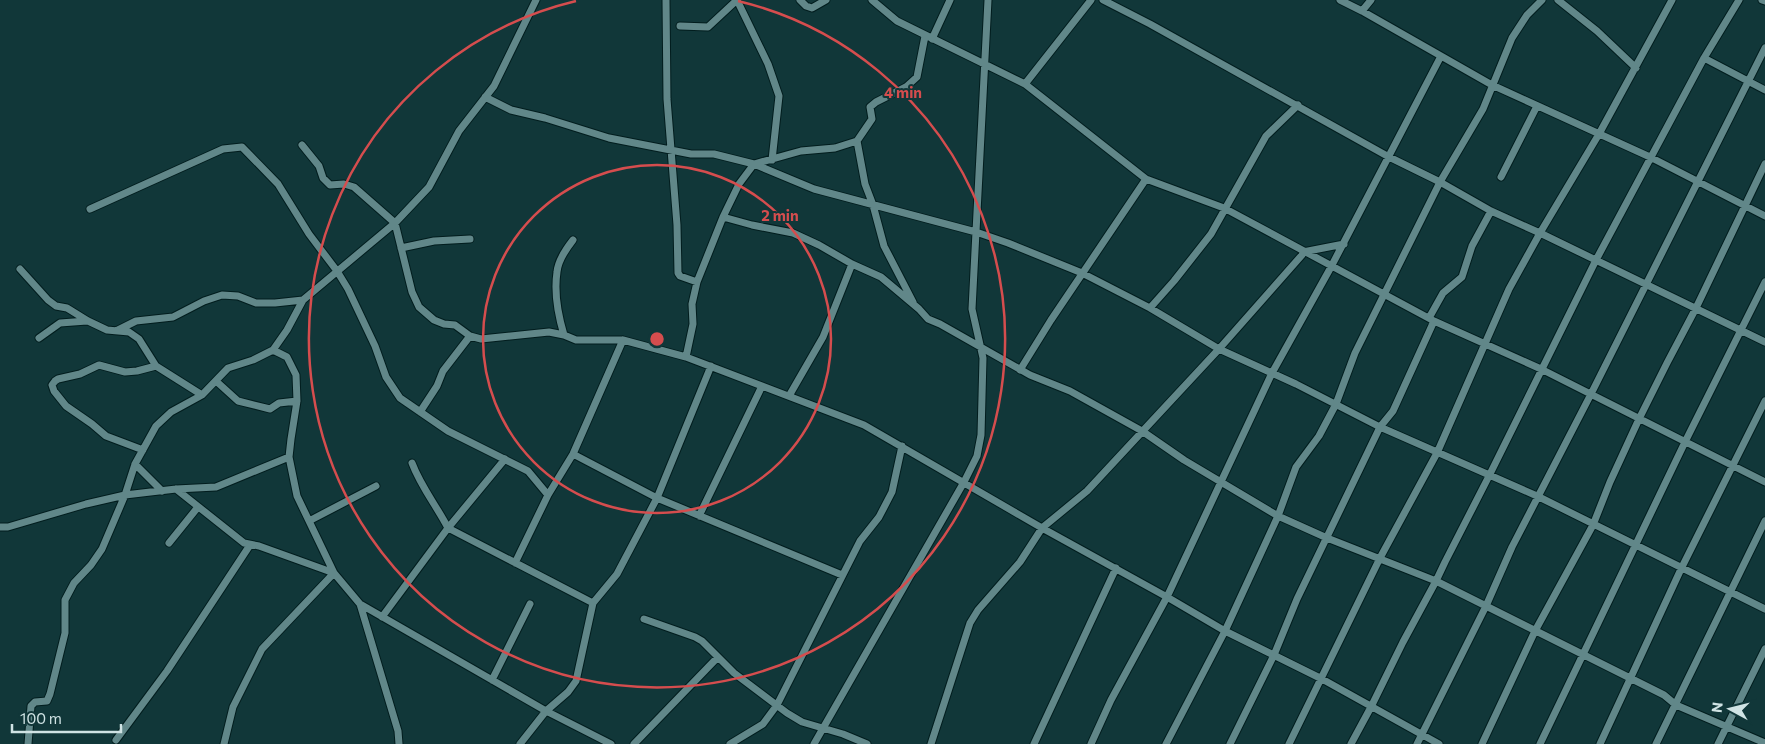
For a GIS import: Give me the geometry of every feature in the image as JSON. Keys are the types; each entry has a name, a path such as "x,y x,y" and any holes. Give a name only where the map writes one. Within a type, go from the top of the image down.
{"street":[{"path":"28,744 31,706 35,702 47,701 50,694 65,633 66,600 74,583 91,565 102,549 136,464 156,426 171,412 202,395 228,368 253,360 273,350 287,330 303,300 395,223 429,187 459,131 494,86 536,0"},
{"path":"666,0 667,99 677,224 678,273 680,276 697,282"},
{"path":"680,26 708,27 737,0 768,64 779,96 772,160"},
{"path":"800,0 806,6 812,8 826,0"},
{"path":"872,0 897,21 986,63 1025,84 1146,178 1224,208 1432,320 1541,369 1765,482"},
{"path":"686,357 693,324 692,304 697,282 723,217 739,184 754,164 801,151 835,148 857,141 872,119 870,107 906,87 917,77 928,37 950,0"},
{"path":"814,744 977,456 981,435 983,358 972,309 988,0"},
{"path":"1025,84 1092,0"},
{"path":"1103,0 1491,211 1540,232 1742,329 1765,342"},
{"path":"1340,0 1492,85 1650,157 1765,216"},
{"path":"1362,11 1371,0"},
{"path":"1166,744 1225,631 1278,516 1296,467 1319,436 1336,404 1355,353 1440,182 1483,109 1512,38 1527,15 1542,0"},
{"path":"1558,0 1597,31 1636,68"},
{"path":"1289,744 1380,558 1437,453 1509,289 1540,232 1599,134 1672,0"},
{"path":"1350,744 1371,707 1402,642 1436,581 1596,260 1704,58 1739,0"},
{"path":"1417,744 1486,606 1537,496 1647,284 1697,180 1765,48"},
{"path":"1091,744 1112,700 1167,597 1272,373 1344,244 1441,56"},
{"path":"1704,58 1765,90"},
{"path":"485,98 511,110 545,118 609,138 691,154 714,154 754,164 814,189 976,232 1008,243 1082,274 1150,308 1219,349 1336,404 1380,427 1537,496 1730,594 1765,609"},
{"path":"1150,308 1211,234 1266,136 1298,105"},
{"path":"1501,177 1537,106"},
{"path":"857,141 865,184 884,246 914,305"},
{"path":"302,145 319,166 323,178 330,185 344,184 354,187 395,223 412,292 419,307 434,320 444,324 455,325 470,336 481,339 549,332 576,340 623,340 686,357 864,425 1225,631 1322,679 1421,736 1439,744"},
{"path":"90,209 223,150 242,148 278,184 309,234 337,272 356,304 375,346 386,377 400,398 448,432 528,471 548,495"},
{"path":"1482,744 1535,631 1593,525 1610,482 1666,363 1696,308 1765,164"},
{"path":"1020,370 1051,320 1146,178"},
{"path":"1230,744 1274,655 1297,599 1380,427 1393,411 1443,293 1462,277 1472,246 1491,211"},
{"path":"723,217 752,226 793,233 819,245 852,264 881,277 928,319 1020,370 1070,392 1142,431 1184,460 1278,516 1327,538 1436,581 1582,656 1631,678 1664,695 1676,704 1765,743"},
{"path":"401,248 434,241 470,240"},
{"path":"564,335 558,316 557,271 562,255 573,240"},
{"path":"1303,252 1344,244"},
{"path":"931,744 970,623 978,610 1020,562 1042,528 1087,491 1219,349 1302,256 1303,252"},
{"path":"789,396 823,337 852,264"},
{"path":"20,269 48,300 56,306 67,308 107,330 129,332 139,339 156,366 202,395"},
{"path":"1540,744 1685,442 1765,282"},
{"path":"118,330 136,321 173,316 204,301 222,295 238,296 256,303 303,300"},
{"path":"39,338 60,324 88,321"},
{"path":"420,412 437,386 443,371 470,336"},
{"path":"515,563 548,495 573,454 623,340"},
{"path":"273,350 287,357 296,375 298,401 290,439 290,457 297,496 334,574 360,604 546,711 611,744"},
{"path":"143,450 106,436 66,406 52,385 58,379 80,374 99,365 125,372 137,372 156,366"},
{"path":"520,744 546,711 568,692 576,681 594,603 617,574 657,498 710,366"},
{"path":"216,381 238,401 270,409 280,403 298,401"},
{"path":"699,516 762,386"},
{"path":"1600,744 1681,569 1765,401"},
{"path":"730,744 763,724 777,705 860,541 879,517 892,492 902,446"},
{"path":"573,454 657,498 842,575"},
{"path":"0,527 8,527 86,504 125,495 176,489 216,487 290,457"},
{"path":"382,617 448,528 505,460"},
{"path":"412,463 418,480 448,528 594,603"},
{"path":"136,464 162,491"},
{"path":"309,521 376,486"},
{"path":"176,489 244,543 259,546 334,574"},
{"path":"169,543 198,507"},
{"path":"1656,744 1765,521"},
{"path":"116,740 167,672 250,545"},
{"path":"1034,744 1116,568"},
{"path":"224,744 233,707 262,650 334,574"},
{"path":"360,604 398,730 399,744"},
{"path":"492,680 530,604"},
{"path":"644,618 702,641 734,673 802,722 867,744"},
{"path":"1718,744 1765,649"},
{"path":"634,744 718,657"}]}
